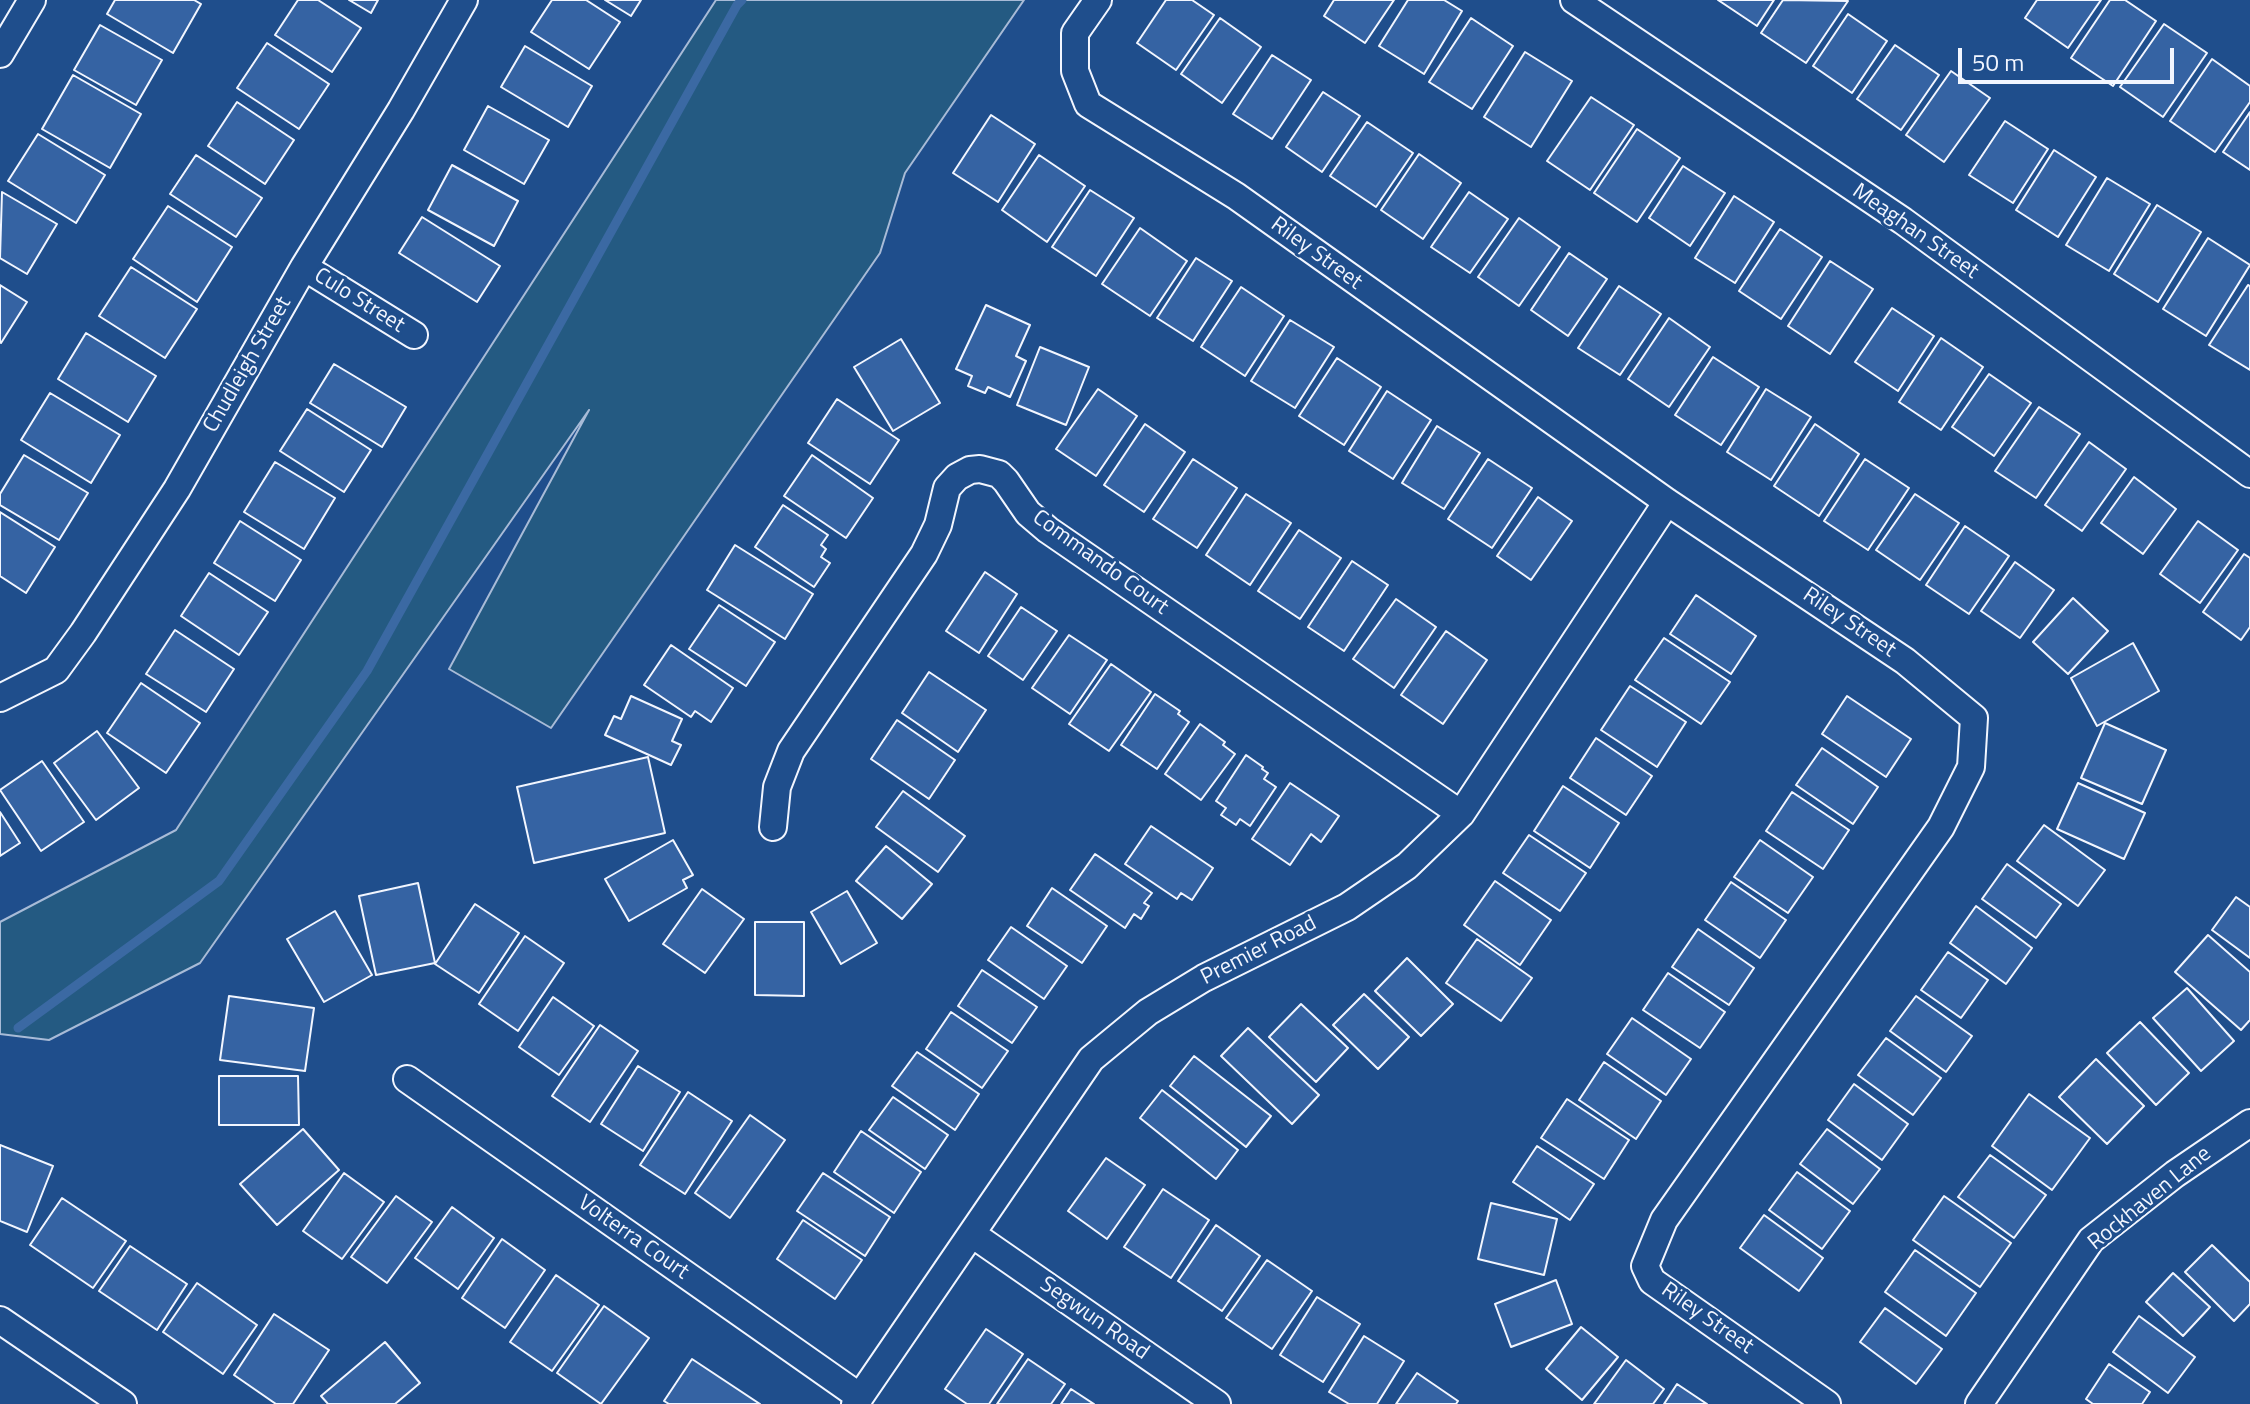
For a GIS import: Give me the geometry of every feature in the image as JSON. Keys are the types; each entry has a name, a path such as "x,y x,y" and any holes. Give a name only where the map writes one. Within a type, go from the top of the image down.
{"street":[{"path":"0,54 32,0"},
{"name":"Chudleigh Street","path":"0,698 56,670 83,633 177,489 304,267 401,110 464,0"},
{"name":"Riley Street","path":"1098,0 1075,33 1075,71 1088,104 1236,196 1667,502 1905,661 1974,718 1971,767 1941,827 1664,1220 1645,1266 1652,1281 1827,1404"},
{"name":"Meaghan Street","path":"1574,0 1903,221 2250,474"},
{"name":"Culo Street","path":"304,267 414,335"},
{"name":"Commando Court","path":"773,827 777,787 791,751 924,554 938,525 944,494 951,482 963,472 980,469 999,474 1028,513 1048,530 1461,814"},
{"name":"Premier Road","path":"858,1400 1091,1059 1148,1012 1204,978 1347,907 1407,866 1461,814 1667,502"},
{"name":"Volterra Court","path":"407,1079 858,1400"},
{"name":"Rockhaven Lane","path":"1979,1404 2091,1240 2175,1174 2250,1123"},
{"name":"Segwun Road","path":"972,1234 1217,1404"},
{"path":"0,1320 123,1404"}],"shaded area":[{"path":"716,0 1024,0 905,173 880,253 551,728 449,669 589,410 200,963 49,1040 0,1034 0,922 176,830"}],"building":[{"path":"115,0 194,0 201,4 173,53 107,14"},
{"path":"298,0 318,0 361,28 332,72 275,35"},
{"path":"349,0 378,0 371,13"},
{"path":"552,0 586,0 620,22 589,69 531,32"},
{"path":"605,0 641,0 631,16"},
{"path":"1166,0 1192,0 1214,15 1176,70 1137,43"},
{"path":"1334,0 1394,0 1365,43 1324,16"},
{"path":"1408,0 1444,0 1462,11 1424,74 1379,46"},
{"path":"1718,0 1774,0 1757,26"},
{"path":"1783,0 1848,1 1806,63 1761,33"},
{"path":"2037,0 2101,0 2068,48 2025,18"},
{"path":"2110,0 2125,0 2156,21 2113,86 2071,58"},
{"path":"1848,14 1887,41 1852,93 1813,66"},
{"path":"1220,18 1261,47 1222,103 1181,74"},
{"path":"1471,18 1513,46 1472,109 1429,82"},
{"path":"2164,24 2207,53 2163,117 2120,87"},
{"path":"100,25 162,60 136,105 74,70"},
{"path":"267,43 329,84 299,129 237,88"},
{"path":"1895,45 1939,75 1901,130 1857,99"},
{"path":"525,46 592,86 568,127 501,87"},
{"path":"1525,52 1572,81 1531,147 1484,117"},
{"path":"1272,55 1311,80 1272,139 1233,114"},
{"path":"2212,59 2250,86 2250,102 2215,152 2170,121"},
{"path":"1951,71 1990,98 1944,162 1906,135"},
{"path":"73,75 141,114 110,168 42,129"},
{"path":"1323,92 1360,116 1322,172 1286,147"},
{"path":"1591,97 1634,125 1590,190 1547,161"},
{"path":"237,102 294,140 265,184 208,146"},
{"path":"488,106 549,140 524,184 464,150"},
{"path":"2250,112 2250,170 2223,152"},
{"path":"991,115 1035,144 998,202 953,173"},
{"path":"2005,121 2048,149 2013,203 1969,175"},
{"path":"1367,122 1413,153 1376,207 1330,176"},
{"path":"1637,129 1680,158 1637,222 1594,193"},
{"path":"38,134 105,175 76,223 8,181"},
{"path":"2054,150 2096,177 2058,237 2016,210"},
{"path":"1419,154 1461,183 1423,239 1381,210"},
{"path":"196,155 262,198 236,237 170,194"},
{"path":"1039,155 1085,186 1047,242 1002,210"},
{"path":"452,165 518,201 494,246 428,210"},
{"path":"1683,166 1725,193 1690,246 1649,218"},
{"path":"2107,178 2150,204 2109,271 2066,245"},
{"path":"1090,190 1134,218 1096,276 1052,247"},
{"path":"2,192 57,224 27,274 0,258"},
{"path":"1469,192 1508,219 1470,273 1431,247"},
{"path":"1734,196 1774,222 1735,283 1695,258"},
{"path":"2157,205 2201,232 2158,302 2114,274"},
{"path":"168,206 232,247 197,302 133,259"},
{"path":"422,217 500,266 477,302 399,253"},
{"path":"1519,218 1560,247 1519,306 1478,277"},
{"path":"1140,228 1187,261 1150,316 1102,284"},
{"path":"1780,229 1822,257 1781,319 1739,291"},
{"path":"2208,238 2250,265 2206,336 2163,309"},
{"path":"1569,253 1607,279 1568,336 1531,310"},
{"path":"1196,258 1232,281 1193,341 1157,318"},
{"path":"1830,261 1873,289 1830,354 1788,326"},
{"path":"131,267 197,309 165,358 99,316"},
{"path":"0,285 27,302 1,343 0,342"},
{"path":"1619,286 1661,314 1620,375 1578,348"},
{"path":"2250,286 2250,370 2209,345"},
{"path":"1241,287 1284,316 1245,376 1201,347"},
{"path":"986,305 1030,325 1016,356 1026,361 1010,397 988,387 985,393 968,386 972,376 956,369"},
{"path":"1892,308 1934,336 1898,391 1855,362"},
{"path":"1669,318 1710,347 1669,407 1628,379"},
{"path":"1290,320 1334,347 1295,408 1251,381"},
{"path":"86,333 156,376 128,422 58,379"},
{"path":"1941,338 1983,367 1941,430 1899,402"},
{"path":"901,339 940,403 893,431 854,367"},
{"path":"1040,347 1089,367 1066,425 1017,405"},
{"path":"1713,357 1759,387 1721,445 1675,415"},
{"path":"1337,358 1381,387 1344,445 1299,416"},
{"path":"334,364 406,407 382,447 310,403"},
{"path":"1989,374 2031,403 1994,456 1952,427"},
{"path":"1098,389 1137,416 1096,476 1056,449"},
{"path":"1766,389 1811,417 1771,480 1727,452"},
{"path":"1387,391 1431,420 1393,479 1349,451"},
{"path":"50,393 120,435 91,483 21,440"},
{"path":"837,399 899,440 870,484 808,443"},
{"path":"2039,407 2080,434 2036,498 1995,471"},
{"path":"307,409 371,450 344,492 280,451"},
{"path":"1145,424 1185,452 1144,512 1104,485"},
{"path":"1815,424 1859,454 1819,516 1774,486"},
{"path":"1437,426 1480,453 1444,509 1402,483"},
{"path":"2089,442 2126,469 2082,531 2045,505"},
{"path":"24,455 88,493 59,540 0,505 0,494"},
{"path":"812,455 873,498 846,538 784,496"},
{"path":"1193,459 1237,488 1197,548 1153,519"},
{"path":"1488,459 1532,488 1492,548 1448,519"},
{"path":"1865,459 1909,488 1868,550 1824,521"},
{"path":"275,462 335,498 304,549 244,512"},
{"path":"2134,477 2176,509 2143,554 2101,523"},
{"path":"1246,494 1291,523 1250,585 1206,555"},
{"path":"1915,494 1959,523 1920,580 1876,550"},
{"path":"1538,497 1572,521 1531,580 1497,556"},
{"path":"783,505 828,535 821,545 826,549 821,557 830,563 814,587 755,547"},
{"path":"0,512 55,547 26,593 0,576"},
{"path":"240,521 301,560 275,601 214,563"},
{"path":"2198,521 2238,550 2200,603 2160,574"},
{"path":"1965,526 2009,556 1969,614 1926,585"},
{"path":"1299,530 1341,558 1300,619 1258,591"},
{"path":"735,545 813,594 785,639 707,590"},
{"path":"2244,554 2250,558 2250,627 2241,640 2203,612"},
{"path":"1352,561 1388,585 1344,651 1308,627"},
{"path":"2015,562 2054,590 2020,638 1981,611"},
{"path":"985,572 1017,594 979,653 946,631"},
{"path":"209,573 268,612 239,655 181,616"},
{"path":"1696,595 1756,636 1731,674 1670,634"},
{"path":"2073,598 2108,631 2068,674 2033,642"},
{"path":"1396,599 1436,627 1394,688 1353,659"},
{"path":"719,605 775,642 746,686 689,649"},
{"path":"1021,607 1057,631 1023,680 988,656"},
{"path":"175,630 234,669 206,712 146,674"},
{"path":"1446,631 1487,660 1443,724 1401,695"},
{"path":"1069,635 1107,660 1070,714 1032,688"},
{"path":"1664,638 1730,682 1701,724 1635,680"},
{"path":"2133,643 2159,691 2097,726 2071,678"},
{"path":"671,645 733,688 711,722 695,711 691,717 644,685"},
{"path":"1111,664 1151,692 1109,751 1069,724"},
{"path":"929,672 986,710 958,752 902,713"},
{"path":"141,683 200,723 166,773 107,733"},
{"path":"1630,686 1686,722 1657,767 1601,730"},
{"path":"1155,694 1180,711 1178,714 1189,722 1157,769 1121,745"},
{"path":"631,696 682,719 672,741 681,745 671,765 605,735 614,716 621,719"},
{"path":"1847,696 1911,739 1886,777 1822,734"},
{"path":"897,720 955,760 929,799 871,759"},
{"path":"2105,723 2166,750 2142,804 2081,778"},
{"path":"1200,724 1225,742 1223,745 1235,754 1201,800 1165,774"},
{"path":"97,731 139,788 96,820 54,763"},
{"path":"1596,738 1652,776 1626,815 1570,778"},
{"path":"1822,748 1878,787 1853,824 1796,785"},
{"path":"1246,755 1263,767 1268,773 1264,779 1276,787 1250,826 1240,819 1236,825 1221,815 1226,808 1216,801"},
{"path":"648,757 665,833 534,863 517,787"},
{"path":"42,761 84,822 41,851 0,790"},
{"path":"1290,783 1339,816 1321,842 1311,834 1290,865 1252,839"},
{"path":"2078,783 2145,813 2124,859 2057,829"},
{"path":"1563,786 1619,823 1590,868 1534,831"},
{"path":"903,791 965,836 938,872 876,827"},
{"path":"1792,792 1849,830 1823,869 1766,831"},
{"path":"0,812 20,843 0,856"},
{"path":"2044,825 2105,870 2078,906 2017,861"},
{"path":"1151,826 1213,868 1192,900 1181,893 1177,899 1125,864"},
{"path":"1529,835 1586,873 1560,911 1503,873"},
{"path":"673,840 693,875 683,880 687,888 629,921 605,879"},
{"path":"1760,840 1813,877 1788,913 1734,877"},
{"path":"886,846 932,884 902,919 856,881"},
{"path":"1095,854 1152,893 1144,903 1149,906 1141,919 1134,914 1125,928 1070,890"},
{"path":"2007,864 2061,904 2036,938 1982,899"},
{"path":"1495,881 1551,920 1520,965 1464,925"},
{"path":"1731,882 1786,920 1760,958 1705,920"},
{"path":"418,883 435,963 376,975 359,896"},
{"path":"1052,888 1107,926 1082,963 1027,926"},
{"path":"702,889 744,919 705,973 663,944"},
{"path":"847,891 877,943 841,964 811,912"},
{"path":"2236,897 2250,907 2250,958 2212,930"},
{"path":"475,904 519,933 479,993 435,964"},
{"path":"1976,906 2032,948 2006,984 1950,943"},
{"path":"335,911 372,975 324,1002 287,939"},
{"path":"755,922 804,922 804,996 755,995"},
{"path":"1011,927 1067,966 1044,999 988,960"},
{"path":"1698,929 1754,968 1729,1005 1672,967"},
{"path":"2208,935 2250,972 2250,1020 2241,1030 2175,972"},
{"path":"525,936 564,963 518,1031 479,1004"},
{"path":"1477,939 1532,978 1501,1021 1446,983"},
{"path":"1948,952 1988,980 1961,1018 1921,990"},
{"path":"1407,958 1453,1004 1421,1036 1375,991"},
{"path":"982,970 1037,1007 1012,1043 958,1006"},
{"path":"1668,973 1725,1012 1700,1048 1643,1010"},
{"path":"2187,988 2234,1041 2201,1071 2153,1018"},
{"path":"1364,994 1409,1037 1378,1069 1333,1025"},
{"path":"229,996 314,1008 305,1071 220,1060"},
{"path":"1916,996 1972,1036 1946,1072 1890,1031"},
{"path":"553,997 594,1026 559,1075 519,1047"},
{"path":"1301,1004 1348,1048 1316,1082 1269,1037"},
{"path":"951,1012 1008,1051 982,1088 926,1049"},
{"path":"1632,1018 1691,1059 1666,1095 1607,1054"},
{"path":"2140,1022 2189,1073 2156,1105 2107,1053"},
{"path":"600,1025 638,1051 590,1122 552,1096"},
{"path":"1248,1028 1319,1095 1292,1124 1221,1056"},
{"path":"1886,1038 1941,1078 1913,1115 1858,1075"},
{"path":"917,1052 979,1094 955,1130 892,1086"},
{"path":"1194,1056 1271,1116 1246,1147 1170,1086"},
{"path":"2096,1059 2144,1106 2107,1144 2059,1097"},
{"path":"1604,1062 1661,1101 1636,1139 1579,1100"},
{"path":"638,1066 680,1092 643,1151 601,1124"},
{"path":"219,1076 298,1076 299,1125 219,1125"},
{"path":"1854,1084 1908,1124 1882,1160 1828,1120"},
{"path":"1162,1090 1238,1150 1216,1179 1140,1118"},
{"path":"688,1092 732,1121 685,1194 640,1165"},
{"path":"2029,1094 2090,1138 2052,1190 1992,1146"},
{"path":"893,1097 948,1135 925,1169 869,1130"},
{"path":"1567,1099 1629,1140 1604,1179 1541,1138"},
{"path":"750,1115 785,1140 730,1218 695,1193"},
{"path":"303,1129 339,1170 277,1225 240,1184"},
{"path":"1827,1129 1880,1169 1853,1204 1800,1164"},
{"path":"861,1131 921,1172 894,1213 834,1172"},
{"path":"0,1145 53,1166 27,1232 0,1221"},
{"path":"1537,1146 1594,1184 1570,1220 1513,1182"},
{"path":"1990,1155 2046,1195 2014,1238 1958,1197"},
{"path":"1106,1158 1145,1185 1107,1239 1068,1211"},
{"path":"1797,1172 1850,1211 1822,1249 1769,1210"},
{"path":"344,1173 384,1202 342,1259 303,1231"},
{"path":"823,1173 890,1217 865,1256 797,1211"},
{"path":"1163,1189 1209,1220 1171,1278 1124,1247"},
{"path":"396,1196 432,1222 387,1283 351,1257"},
{"path":"1944,1196 2011,1243 1980,1287 1913,1240"},
{"path":"62,1198 126,1241 93,1288 30,1245"},
{"path":"1491,1203 1557,1219 1544,1275 1478,1259"},
{"path":"452,1207 494,1238 458,1289 415,1258"},
{"path":"1764,1215 1823,1258 1799,1291 1740,1248"},
{"path":"803,1220 862,1260 835,1299 777,1259"},
{"path":"1216,1225 1260,1256 1222,1311 1178,1281"},
{"path":"502,1239 545,1270 505,1328 462,1298"},
{"path":"2212,1245 2250,1282 2250,1304 2234,1321 2185,1272"},
{"path":"130,1246 187,1284 157,1330 99,1291"},
{"path":"1915,1250 1976,1293 1946,1336 1885,1292"},
{"path":"1267,1260 1312,1291 1272,1349 1226,1318"},
{"path":"2173,1273 2210,1307 2183,1336 2146,1302"},
{"path":"556,1275 599,1305 552,1371 510,1342"},
{"path":"1556,1280 1572,1324 1511,1347 1495,1304"},
{"path":"197,1283 257,1325 223,1374 163,1332"},
{"path":"1317,1297 1360,1324 1323,1382 1280,1355"},
{"path":"604,1306 649,1338 601,1404 557,1373"},
{"path":"1885,1308 1942,1349 1916,1384 1860,1342"},
{"path":"274,1314 329,1350 293,1404 276,1404 234,1375"},
{"path":"2139,1316 2195,1357 2168,1393 2113,1352"},
{"path":"1581,1327 1618,1357 1582,1400 1546,1369"},
{"path":"986,1329 1023,1354 989,1404 967,1404 945,1389"},
{"path":"1364,1336 1404,1361 1377,1404 1349,1404 1329,1392"},
{"path":"385,1342 420,1383 395,1404 328,1404 321,1396"},
{"path":"692,1359 760,1404 669,1404 664,1401"},
{"path":"1028,1359 1065,1384 1051,1404 997,1404"},
{"path":"1626,1360 1664,1389 1653,1404 1594,1404"},
{"path":"2109,1364 2150,1392 2142,1404 2093,1404 2086,1399"},
{"path":"1417,1373 1458,1401 1456,1404 1396,1404"},
{"path":"1677,1384 1707,1404 1664,1404"},
{"path":"1071,1389 1094,1404 1061,1404"}],"waterway":[{"path":"18,1028 219,881 367,671 742,0"}]}
